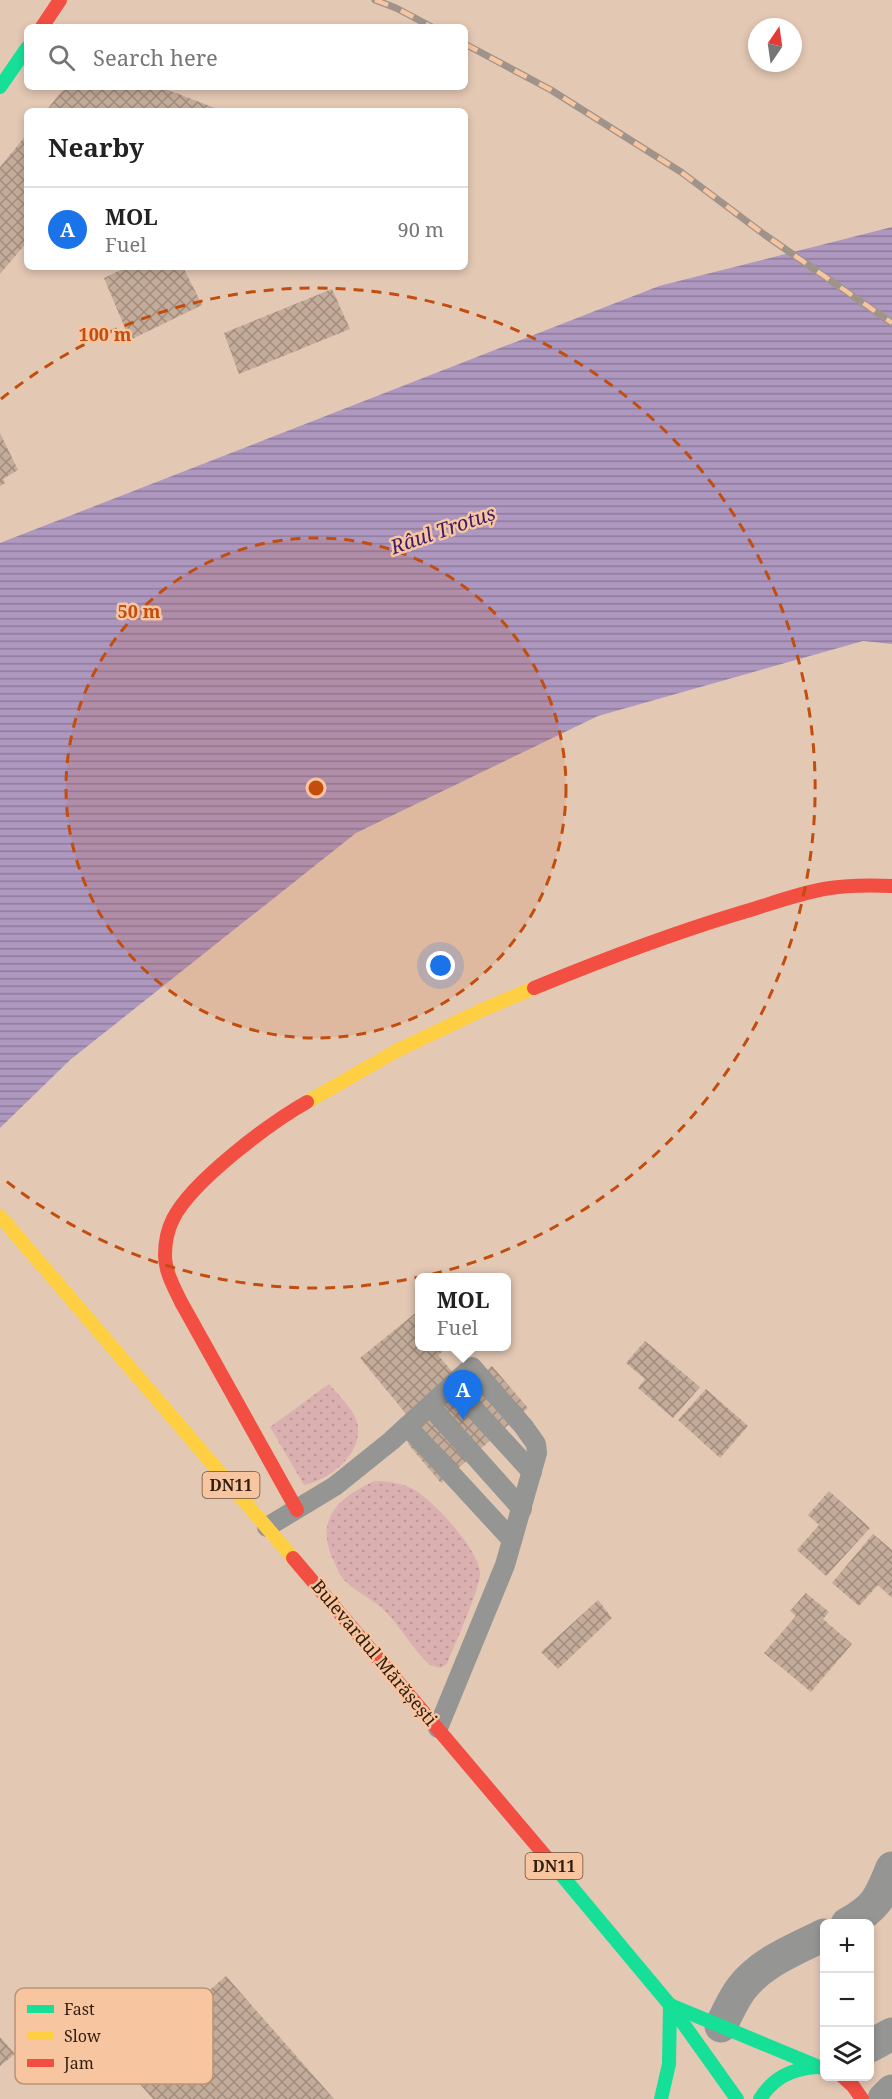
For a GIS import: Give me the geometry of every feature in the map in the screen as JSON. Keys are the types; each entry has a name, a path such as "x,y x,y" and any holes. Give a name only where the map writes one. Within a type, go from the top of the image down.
{"main road":[{"path":"44,24 60,0"},
{"path":"0,87 24,52"},
{"path":"297,1510 192,1322 166,1269 165,1254 172,1220 182,1204 205,1179 245,1145 300,1106 398,1050 542,984 610,957 749,909 823,889 862,885 892,886"},
{"name":"Bulevardul Mărășești","path":"0,1216 438,1728 670,2005 737,2099"},
{"path":"661,2099 670,2072 672,2052 670,2005"},
{"name":"DN11","path":"670,2005 820,2068"},
{"name":"DN11","path":"759,2099 778,2077 796,2069 820,2068"},
{"path":"848,2081 862,2099"}],"street":[{"path":"854,1919 871,1909 892,1868"},
{"path":"721,2026 742,1988 753,1975 766,1965 820,1938"},
{"path":"874,2044 892,2034"},
{"path":"884,2099 892,2091"}],"lane":[{"path":"267,1527 335,1486 407,1426 472,1367 524,1427 537,1444 537,1453 522,1509 505,1565 438,1728"},
{"path":"453,1386 532,1472"},
{"path":"430,1406 522,1509"},
{"path":"407,1426 512,1540"}],"shaded area":[{"path":"329,1384 355,1417 358,1433 356,1444 351,1454 334,1471 304,1485 270,1427"},
{"path":"375,1481 398,1484 420,1493 453,1526 478,1563 479,1581 471,1604 447,1664 440,1668 430,1665 381,1608 345,1581 332,1557 327,1530 334,1510 342,1501"}],"water":[{"name":"Râul Trotuș","path":"892,227 892,644 863,641 598,716 356,833 70,1060 0,1128 0,543 659,286"}],"building":[{"path":"63,90 168,90 215,108 48,108"},
{"path":"24,138 24,246 0,274 0,167"},
{"path":"121,270 184,270 202,305 130,340 104,278"},
{"path":"332,289 350,329 239,374 224,333"},
{"path":"0,433 18,470 3,479 5,483 0,486"},
{"path":"415,1313 415,1351 443,1351 438,1355 466,1388 492,1366 528,1408 441,1483 408,1444 421,1432 360,1358"},
{"path":"645,1341 700,1387 673,1418 638,1388 645,1379 626,1363"},
{"path":"706,1389 748,1426 720,1458 678,1420"},
{"path":"829,1491 870,1528 826,1576 797,1550 819,1525 808,1515"},
{"path":"873,1534 892,1550 892,1598 878,1585 859,1606 832,1583"},
{"path":"806,1593 829,1612 823,1619 852,1644 811,1692 764,1653 796,1616 790,1611"},
{"path":"598,1600 612,1618 558,1669 541,1652"},
{"path":"226,1976 334,2099 153,2099 140,2084 213,2084 212,1988"},
{"path":"0,2037 15,2054 0,2066"}],"railway":[{"path":"375,0 426,24"},
{"path":"468,46 551,90 681,172 765,235 892,323"}],"traffic: fast":[{"path":"0,87 24,52"},
{"path":"559,1872 670,2005 737,2099"},
{"path":"670,2005 820,2067"},
{"path":"661,2099 669,2064 670,2005"},
{"path":"760,2099 771,2085 783,2076 816,2067"}],"traffic: slow":[{"path":"307,1102 398,1050 534,988"},
{"path":"0,1216 293,1558"}],"traffic: jam":[{"path":"44,24 60,0"},
{"path":"534,988 662,939 792,897 841,887 892,886"},
{"path":"297,1510 181,1302 168,1273 165,1255 167,1236 173,1219 197,1188 253,1138 307,1102"},
{"path":"293,1558 559,1872"},
{"path":"848,2081 862,2099"}],"place":[{"name":"MOL","path":"463,1420"}]}
